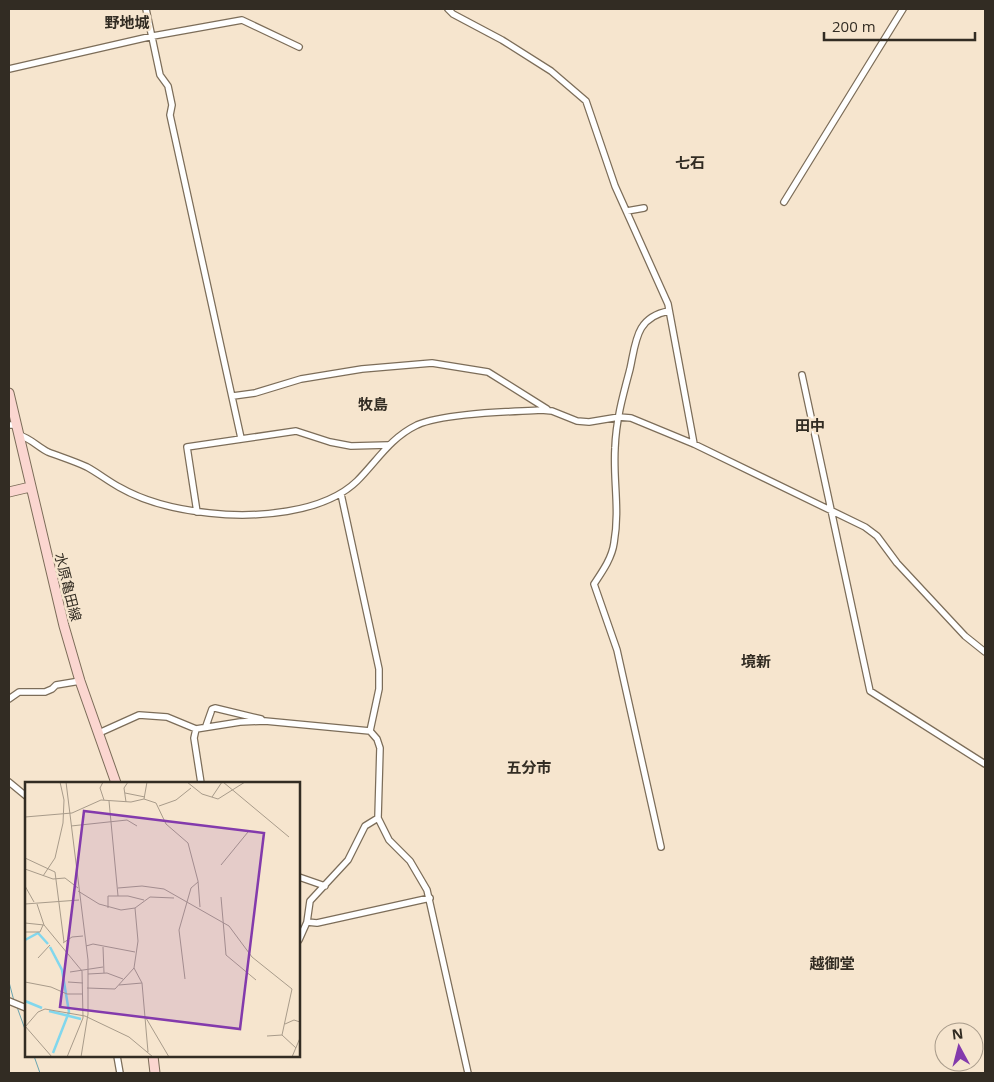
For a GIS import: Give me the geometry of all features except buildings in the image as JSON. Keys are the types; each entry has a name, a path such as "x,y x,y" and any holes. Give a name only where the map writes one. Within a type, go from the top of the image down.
{"main road":[{"name":"水原亀田線","path":"9,393 12,425 19,436 64,626 80,681 116,782"},
{"path":"9,492 30,487"},
{"path":"153,1057 155,1073"}],"street":[{"path":"146,9 160,75 168,86 172,104 170,115 241,438"},
{"path":"448,9 453,14 502,40 551,71 586,101 606,164 660,281 669,311 694,444"},
{"path":"784,202 810,156 903,9"},
{"path":"9,70 153,36 242,20 299,46"},
{"path":"627,211 644,208"},
{"path":"661,847 617,650 594,584 610,556 614,544 618,508 615,449 618,417 634,347 645,322 650,316 669,311"},
{"path":"233,396 255,393 301,379 362,369 432,364 488,372 549,411 577,421 588,422 618,417 631,418 694,444 832,511 876,536 943,613 965,636 985,652"},
{"path":"802,376 870,691 985,764"},
{"path":"19,436 25,437 48,452 87,468 119,488 141,497 197,512 228,515 272,514 341,494 358,480 388,444 418,425 436,420 549,411"},
{"path":"197,512 187,447 296,430 330,442 352,446 388,444"},
{"path":"341,494 379,668 380,689 370,731"},
{"path":"9,699 19,692 45,692 56,685 80,681"},
{"path":"206,726 208,716 212,709 215,708 265,721 370,731 377,739 380,748 378,818 389,840 421,877 430,898 468,1073"},
{"path":"99,733 139,715 167,717 196,729 206,726 265,721"},
{"path":"196,729 194,738 201,782"},
{"path":"9,782 25,795"},
{"path":"300,938 307,922 310,901 348,860 365,826 378,818"},
{"path":"300,877 325,886"},
{"path":"307,922 317,923 430,898"},
{"path":"9,1001 25,1008"},
{"path":"117,1057 120,1073"}],"waterway":[{"path":"9,982 14,1001"},
{"path":"17,1007 25,1029"},
{"path":"34,1057 40,1073"}],"district":[{"name":"野地城","path":"127,23"},
{"name":"七石","path":"690,163"},
{"name":"牧島","path":"373,405"},
{"name":"田中","path":"810,426"},
{"name":"境新","path":"756,662"},
{"name":"五分市","path":"529,768"},
{"name":"越御堂","path":"832,964"}]}
